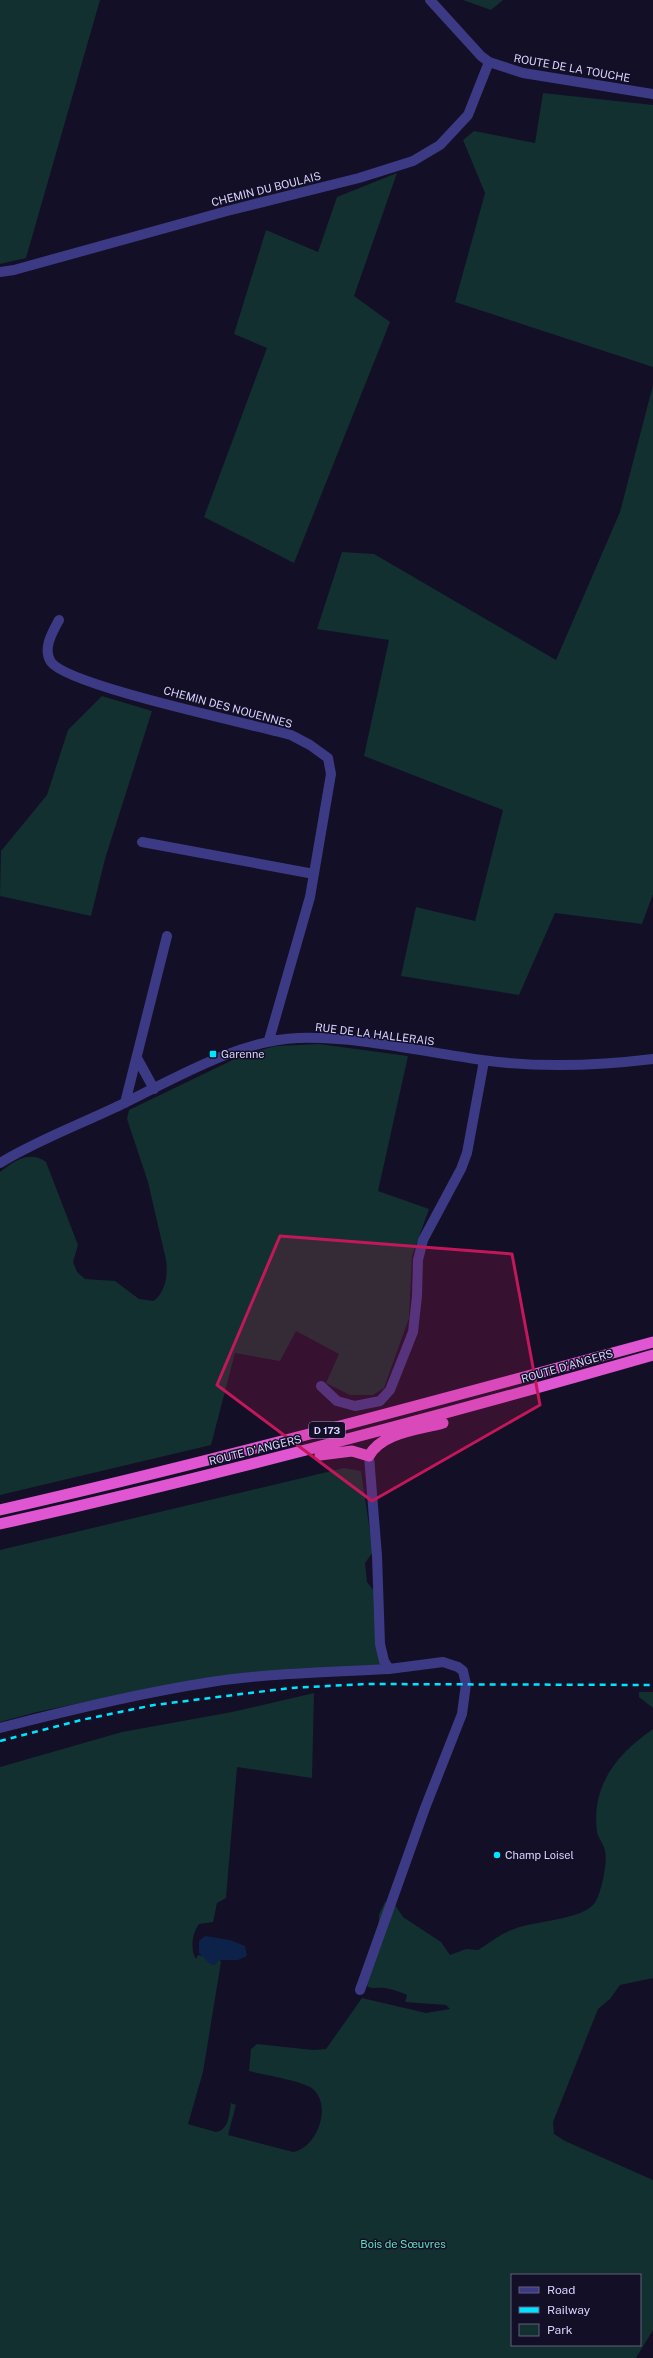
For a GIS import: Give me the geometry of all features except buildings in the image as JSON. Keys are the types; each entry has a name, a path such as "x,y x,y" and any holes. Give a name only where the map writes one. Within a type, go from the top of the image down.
{"highway":[{"name":"ROUTE D'ANGERS","path":"0,1510 134,1479 411,1408 653,1342"},
{"name":"ROUTE D'ANGERS","path":"0,1524 293,1455 472,1407 653,1355"},
{"path":"293,1455 312,1456 347,1451 369,1456 377,1445 387,1439 461,1417 472,1407"}],"street":[{"path":"430,0 481,56 489,62"},
{"name":"ROUTE DE LA TOUCHE","path":"489,62 523,73 653,94"},
{"name":"CHEMIN DU BOULAIS","path":"0,272 14,270 227,211 359,178 413,161 440,144 468,115 489,62"},
{"name":"CHEMIN DES NOUENNES","path":"59,620 48,645 51,662 59,669 103,687 291,736 310,745 328,758 331,774 308,904 269,1040"},
{"path":"142,842 314,874"},
{"path":"124,1103 137,1058 138,1047 167,936"},
{"name":"RUE DE LA HALLERAIS","path":"0,1163 154,1089 252,1045 269,1040 328,1039 484,1061 567,1066 653,1059"},
{"path":"137,1058 154,1089"},
{"path":"321,1386 337,1401 346,1405 363,1406 380,1401 390,1390 415,1321 418,1260 423,1240 461,1169 467,1153 484,1061"},
{"path":"369,1456 376,1549 380,1644 383,1657 389,1669"},
{"path":"0,1728 126,1698 211,1682 294,1674 389,1669 443,1662 461,1669 466,1684 462,1714 422,1815 360,1990"}],"highlighted area":[{"path":"280,1236 512,1254 540,1405 372,1501 217,1385"}],"green space":[{"path":"0,0 100,0 26,258 0,264"},
{"path":"463,0 503,0 491,10"},
{"path":"543,93 653,105 653,367 455,302 485,193 463,140 474,131 535,143"},
{"path":"397,173 354,296 390,322 294,563 204,517 267,348 234,334 266,230 318,252 337,197"},
{"path":"653,385 653,894 642,924 555,913 519,995 401,976 416,907 475,921 503,810 364,756 389,640 317,629 342,552 374,554 556,660 620,512"},
{"path":"102,696 152,711 105,859 91,916 0,896 1,851 47,795 68,730"},
{"path":"319,1044 408,1056 378,1191 429,1209 412,1256 409,1318 384,1388 373,1395 350,1395 326,1383 339,1354 296,1331 280,1361 235,1353 211,1445 0,1495 0,1172 22,1158 34,1157 46,1162 78,1245 73,1262 77,1272 85,1279 115,1281 139,1299 154,1301 164,1287 167,1272 166,1260 148,1182 127,1119 129,1110 245,1054 276,1046"},
{"path":"344,1468 361,1471 373,1552 365,1563 367,1582 375,1592 380,1666 133,1692 37,1712 0,1722 0,1550"},
{"path":"639,1692 653,1692 653,1708 639,1697"},
{"name":"Bois de Sœuvres","path":"314,1693 312,1778 237,1767 226,1898 217,1903 213,1922 199,1924 193,1937 192,1946 196,1959 198,1955 220,1960 221,1962 203,2072 188,2124 216,2132 220,2131 224,2128 228,2121 231,2103 236,2105 228,2135 293,2152 302,2149 316,2134 322,2113 321,2103 317,2094 310,2087 304,2084 249,2071 251,2049 257,2044 313,2050 326,2049 362,1998 426,2013 450,2009 446,2005 405,2002 407,1995 387,1988 368,1987 366,1982 378,1947 379,1914 385,1902 395,1905 403,1917 441,1942 450,1955 466,1949 478,1950 509,1931 522,1926 568,1917 579,1914 588,1909 597,1900 606,1863 605,1851 597,1832 596,1815 598,1800 603,1785 609,1772 618,1760 628,1749 653,1729 653,1978 620,1985 610,1999 598,2009 553,2122 554,2134 565,2141 653,2180 653,2330 636,2358 0,2358 0,1767 122,1732 232,1712"}],"water":[{"path":"205,1936 230,1940 245,1946 247,1956 238,1960 219,1960 215,1965 210,1964 199,1953 199,1941"}],"railway":[{"path":"0,1741 81,1720 154,1705 290,1688 366,1684 653,1685"}],"place":[{"name":"Garenne","path":"213,1054"},
{"name":"Champ Loisel","path":"497,1855"}]}
